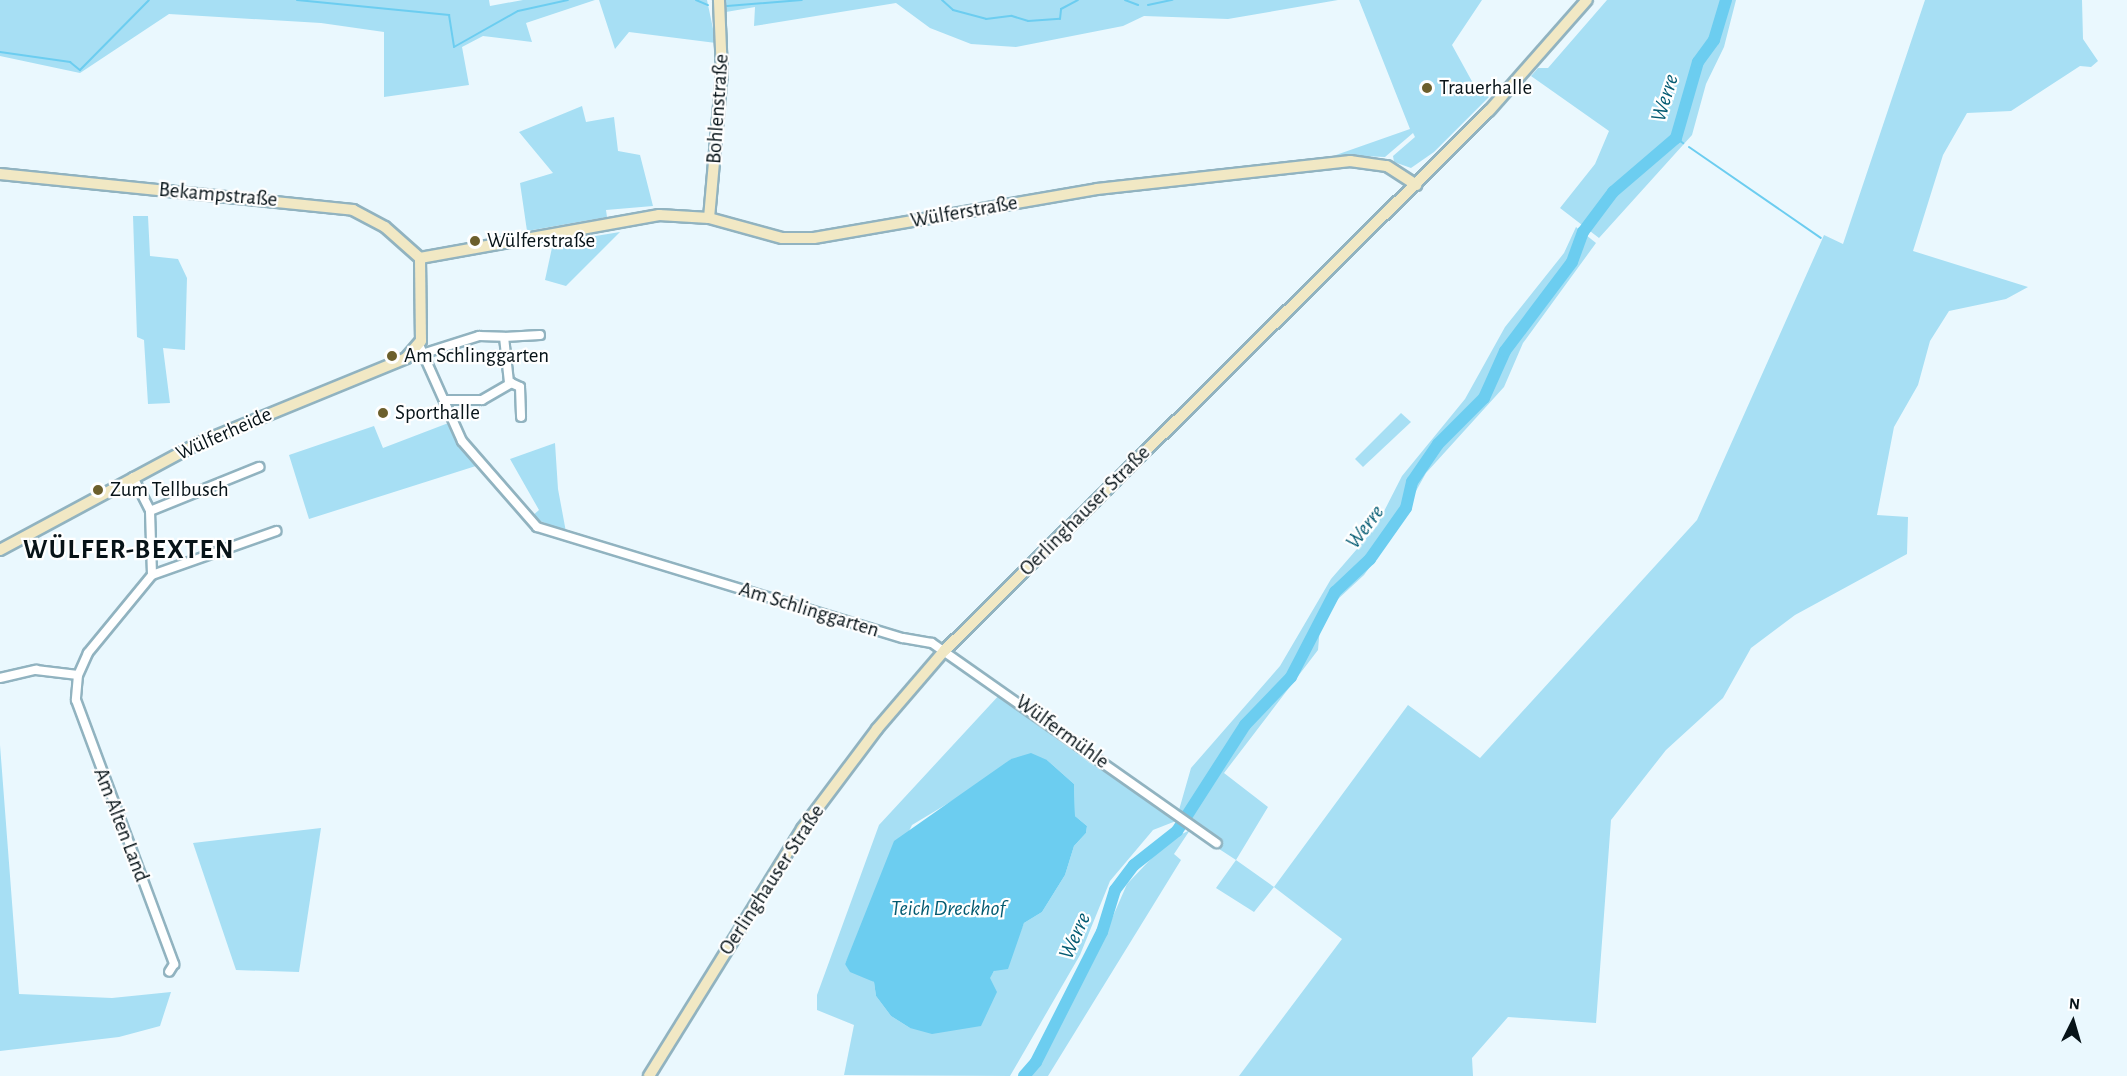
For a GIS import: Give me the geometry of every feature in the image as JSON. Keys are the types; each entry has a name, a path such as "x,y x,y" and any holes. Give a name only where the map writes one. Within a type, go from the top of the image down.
{"street":[{"name":"Bohlenstraße","path":"709,218 722,73 719,0"},
{"name":"Oerlinghauser Straße","path":"650,1076 816,810 877,729 945,650 1416,185 1542,56 1587,0"},
{"name":"Wülferstraße","path":"420,258 659,215 709,218 782,238 814,238 1097,189 1350,161 1387,166 1416,185"},
{"name":"Bekampstraße","path":"0,174 352,210 386,227 420,258"},
{"path":"420,258 422,350 478,336 540,335"},
{"path":"504,337 521,417"},
{"name":"Am Schlinggarten","path":"422,350 462,441 537,527 945,650"},
{"name":"Wülferheide","path":"0,550 133,477 318,392 395,365 422,350"},
{"path":"445,400 482,400 514,384"},
{"path":"150,512 259,467"},
{"path":"133,477 150,512 152,575"},
{"path":"0,678 36,670 78,675 97,640 152,575 276,531"},
{"name":"Wülfermühle","path":"945,650 1217,843"},
{"name":"Am Alten Land","path":"78,675 78,710 174,964 169,972"}],"shaded area":[{"path":"0,0 489,0 490,6 523,0 595,0 526,23 532,42 483,36 462,47 469,85 384,97 384,32 321,23 169,14 80,73 0,56"},
{"path":"599,0 707,0 716,43 629,32 615,49"},
{"path":"725,0 1338,0 1228,19 1144,16 1123,26 1016,47 971,44 930,28 896,3 754,26 755,7 726,12"},
{"path":"1359,0 1482,0 1452,45 1474,85 1489,97 1434,152 1411,168 1394,162 1393,156 1415,137 1413,133 1385,157 1336,155 1410,129"},
{"path":"1607,0 1736,0 1724,47 1706,84 1692,135 1599,238 1560,208 1595,164 1609,131 1531,76 1538,68 1548,68"},
{"path":"1925,0 2082,0 2083,39 2098,61 2091,67 2080,66 2011,111 1967,113 1943,155 1913,251 2028,287 2006,299 1949,311 1930,341 1918,385 1894,427 1877,515 1908,517 1907,554 1795,615 1751,648 1723,698 1666,750 1611,820 1596,1023 1508,1017 1472,1058 1473,1076 1239,1076 1342,939 1274,887 1408,705 1480,758 1697,520 1824,235 1843,244"},
{"path":"582,106 586,122 614,117 618,151 640,155 653,206 606,210 607,217 527,231 520,183 553,173 519,132"},
{"path":"133,216 148,216 150,256 178,259 187,278 185,350 163,348 170,403 148,404 144,340 137,337"},
{"path":"1576,227 1596,243 1523,343 1504,387 1426,473 1386,545 1364,575 1338,599 1320,627 1318,650 1224,773 1268,807 1236,860 1190,830 1195,822 1179,810 1191,768 1280,666 1331,579 1376,527 1402,476 1465,399 1505,327 1564,253"},
{"path":"620,232 566,286 545,280 553,243"},
{"path":"1401,413 1411,422 1363,467 1355,459"},
{"path":"451,422 479,465 309,519 289,455 374,426 383,448"},
{"path":"555,443 558,489 566,532 531,517 539,510 510,459"},
{"path":"1002,692 1176,821 1153,830 1110,881 1080,955 1010,1076 844,1075 854,1025 817,1010 817,995 879,825","holes":["1011,759 1047,760 1074,784 1075,816 1087,826 1086,833 1074,846 1065,875 1042,912 1024,923 1016,942 989,978 910,1028 891,1016 876,996 874,982 845,964 912,825 985,781"]},
{"path":"0,745 19,994 112,998 171,992 160,1026 119,1037 0,1051"},
{"path":"321,828 299,972 236,970 193,843"},
{"path":"1190,830 1174,854 1181,860 1048,1076 1027,1076 1097,953 1127,884 1168,841"},
{"path":"1236,860 1274,887 1254,912 1216,888"}],"water":[{"name":"Teich Dreckhof","path":"1031,753 1047,760 1074,784 1075,816 1087,826 1086,833 1074,846 1065,875 1042,912 1024,923 1008,969 994,971 990,978 997,992 981,1026 932,1034 910,1028 891,1016 876,996 874,982 850,972 845,964 894,841 1011,759"}],"waterway":[{"path":"0,52 70,62 80,70 149,0"},
{"path":"297,0 449,15 454,47 518,11 568,0"},
{"path":"696,0 708,5"},
{"path":"727,6 802,0"},
{"path":"942,0 953,10 986,19 1012,16 1028,21 1060,19 1061,9 1078,0"},
{"path":"1125,0 1138,5"},
{"path":"1148,5 1172,0"},
{"name":"Werre","path":"1024,1076 1036,1062 1102,932 1115,890 1134,865 1177,831 1245,725 1291,677 1335,592 1370,559 1406,508 1412,482 1438,444 1484,398 1505,351 1572,262 1583,232 1613,192 1676,138 1698,62 1714,40 1726,0"},
{"path":"1676,138 1683,143"},
{"path":"1689,147 1821,238"}],"place":[{"name":"Trauerhalle","path":"1427,88"},
{"name":"Wülferstraße","path":"475,241"},
{"name":"Am Schlinggarten","path":"392,356"},
{"name":"Sporthalle","path":"383,413"},
{"name":"Zum Tellbusch","path":"98,490"}],"district":[{"name":"WÜLFER-BEXTEN","path":"129,550"}]}
